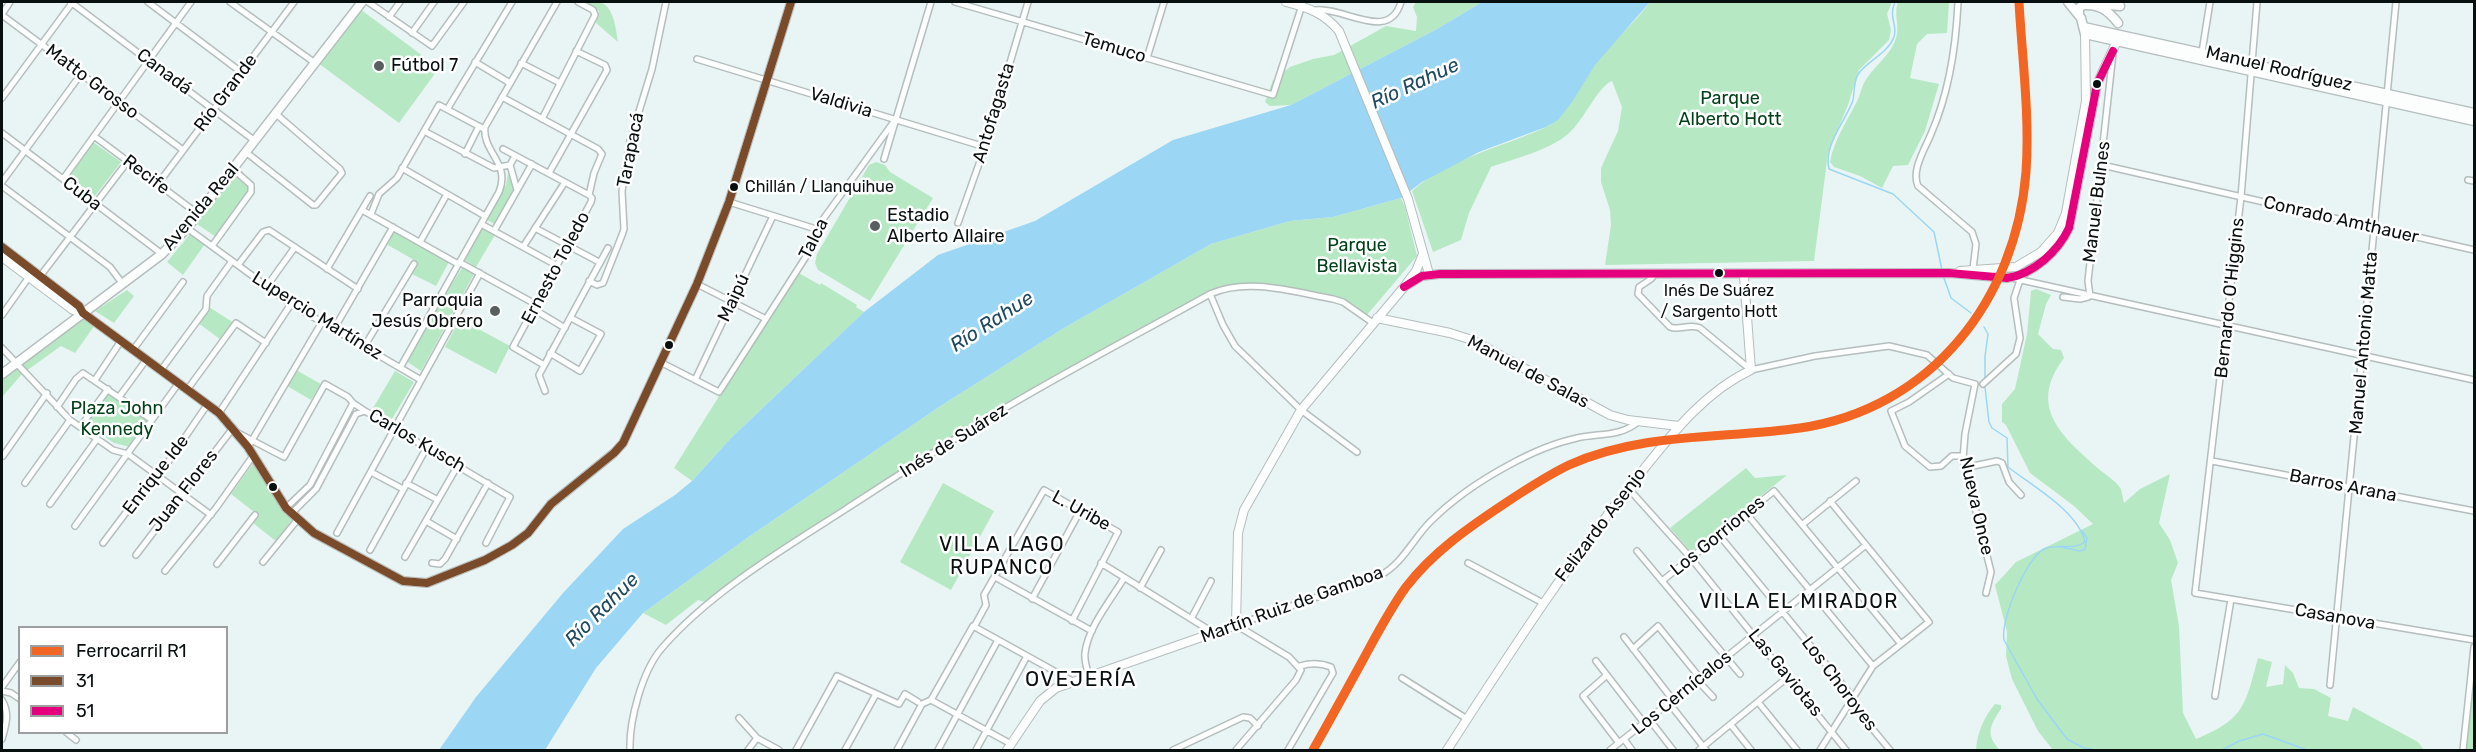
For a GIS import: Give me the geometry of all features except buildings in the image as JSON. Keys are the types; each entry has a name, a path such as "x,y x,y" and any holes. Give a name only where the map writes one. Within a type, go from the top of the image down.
{"main road":[{"name":"Avenida Real","path":"2,374 162,254 187,228 247,153 362,2"},
{"path":"2068,2 2079,14"},
{"path":"2084,2 2120,4"},
{"name":"Manuel Bulnes","path":"2117,32 2120,4"},
{"path":"2085,31 2079,14 2079,8 2083,5 2097,6 2110,13 2117,32"},
{"name":"Manuel Rodríguez","path":"2085,31 2117,32 2251,66"},
{"name":"Manuel Rodríguez","path":"2117,32 2387,97 2475,121"},
{"name":"Manuel Rodríguez","path":"2387,97 2475,113"}],"street":[{"path":"2,14 10,2"},
{"path":"2,98 72,2"},
{"name":"Canadá","path":"72,2 255,141"},
{"path":"148,2 242,72"},
{"path":"63,180 191,2"},
{"path":"230,2 238,4 271,32 315,63"},
{"name":"Río Grande","path":"158,184 294,2"},
{"path":"368,2 432,46 464,2"},
{"path":"389,16 400,2"},
{"path":"412,33 434,2"},
{"path":"448,108 512,2"},
{"path":"465,154 502,98 556,2"},
{"path":"542,119 594,18 595,12 578,2"},
{"name":"Tarapacá","path":"589,281 597,285 603,284 624,229 622,190 630,141 652,69 666,2"},
{"path":"2,257 79,306 83,313 219,413 250,444 254,456 289,511 314,533 365,563 403,581 414,584 427,583 485,560 512,545 528,533 551,504 614,453 623,443 697,284 729,202 791,2"},
{"name":"Talca","path":"884,159 931,2"},
{"name":"Temuco","path":"955,2 1273,95 1302,4"},
{"name":"Antofagasta","path":"958,223 985,147 1029,2"},
{"path":"1147,58 1164,2"},
{"path":"1286,2 1302,4 1330,20 1347,47 1408,199 1429,274"},
{"path":"1316,10 1326,9 1380,23 1391,19 1401,2"},
{"path":"1958,2 1956,32 1942,106 1917,168 1915,180 1918,186 1972,232 1976,244 1972,269"},
{"path":"2202,52 2210,2"},
{"name":"Bernardo O'Higgins","path":"2195,593 2228,327 2257,2"},
{"name":"Manuel Antonio Matta","path":"2330,685 2396,2"},
{"name":"Matto Grosso","path":"2,14 183,150"},
{"path":"2007,278 2021,274 2060,244 2072,221 2086,101 2085,31"},
{"name":"Manuel Bulnes","path":"2090,296 2088,281 2117,32"},
{"path":"549,173 607,68 576,51"},
{"path":"1949,273 1972,269 2011,269 2041,252 2055,238 2061,227 2076,180 2097,84 2113,51"},
{"name":"Valdivia","path":"697,59 985,147"},
{"path":"475,62 510,83"},
{"path":"521,63 560,83"},
{"path":"2,182 81,74"},
{"path":"502,98 570,135"},
{"path":"371,214 379,194 393,182 438,106 448,108 482,128 486,141 502,168 501,187 400,368"},
{"path":"247,153 312,205 316,205 342,174 340,169 276,114"},
{"name":"Talca","path":"695,380 719,392 816,241 816,229 895,120"},
{"path":"424,131 494,168 510,165 515,156"},
{"name":"Cuba","path":"2,133 162,254"},
{"name":"Ernesto Toledo","path":"544,364 513,347 591,202 589,195 594,173 602,154 598,149 570,135"},
{"name":"Recife","path":"94,136 198,214"},
{"path":"503,148 589,195"},
{"path":"2,315 70,237 128,161"},
{"path":"494,231 532,164"},
{"path":"510,165 516,190"},
{"name":"Conrado Amthauer","path":"2102,165 2475,250"},
{"path":"402,168 485,216"},
{"path":"212,246 251,192 251,185 233,170"},
{"path":"524,247 565,182"},
{"path":"2,186 110,267 122,283"},
{"path":"420,242 447,194"},
{"path":"327,269 370,196"},
{"path":"729,202 816,229"},
{"path":"362,210 480,273 536,307 565,328"},
{"name":"Maipú","path":"695,380 773,216"},
{"path":"481,224 556,265"},
{"path":"334,329 393,227"},
{"name":"Lupercio Martínez","path":"187,228 291,304 421,380"},
{"path":"535,228 599,262"},
{"path":"238,265 266,230 269,230 358,289"},
{"path":"2,247 35,279"},
{"path":"267,286 295,247"},
{"path":"545,391 538,375 608,248"},
{"path":"1300,666 1289,657 1236,626 1238,533 1241,517 1301,410 1404,287 1416,270 1423,254"},
{"path":"161,370 206,309 207,296 232,261"},
{"path":"364,347 414,264"},
{"path":"337,533 480,273"},
{"path":"1404,287 1429,274 1710,274 1768,277 1790,273 1949,273 2007,278 2475,380"},
{"path":"1655,274 1639,287 1638,294 1670,327 1676,329 1691,325 1700,328 1751,370"},
{"path":"1745,275 1751,370"},
{"path":"1985,382 2016,354 2020,338 2014,298 2020,280"},
{"path":"133,350 183,282"},
{"path":"697,284 766,319"},
{"name":"Inés de Suárez","path":"630,750 630,739 640,691 651,665 660,649 707,605 773,557 982,422 1224,287 1269,288 1334,299 1375,321"},
{"path":"1210,294 1235,346 1301,410 1356,452"},
{"path":"2063,297 2080,299 2090,296"},
{"path":"219,413 291,304"},
{"path":"550,354 580,371 601,334 571,318"},
{"name":"Manuel de Salas","path":"1375,321 1465,337 1605,413 1638,422 1678,426"},
{"path":"250,444 322,322"},
{"path":"187,390 236,323 266,343"},
{"path":"95,380 121,341"},
{"name":"Felizardo Asenjo","path":"1447,750 1576,554 1678,426 1725,386 1751,370 1815,356 1883,346 1927,355 1953,378 1975,384"},
{"path":"2,348 47,393 70,420 113,450 128,454 211,515"},
{"path":"119,397 146,360"},
{"path":"662,363 695,380"},
{"path":"57,406 83,373 152,420"},
{"path":"1949,374 1909,402 1891,411 1905,446 1930,467 1941,466 1952,456 1963,456"},
{"path":"75,526 178,384"},
{"name":"Carlos Kusch","path":"250,444 284,457 325,384 348,397 365,411 510,496 486,543"},
{"name":"Nueva Once","path":"1975,384 1966,424 1963,456 1964,468 1991,572 1986,593"},
{"path":"80,427 108,389"},
{"path":"3,456 47,393"},
{"path":"334,445 353,403"},
{"name":"Enrique Ide","path":"103,543 155,474 162,471 207,405"},
{"path":"349,410 356,414"},
{"path":"289,511 307,494 334,445 356,414 365,411"},
{"path":"25,483 70,420"},
{"name":"Martín Ruiz de Gamboa","path":"1009,747 1046,695 1074,681 1381,575 1394,567 1425,528 1444,509 1495,473 1522,458 1570,439 1622,432 1638,422"},
{"name":"Juan Flores","path":"136,555 182,493 235,430"},
{"path":"50,504 97,439"},
{"path":"369,550 427,447"},
{"path":"165,570 211,515 254,456"},
{"path":"1964,468 1996,461 2002,463 2009,482 2021,495"},
{"name":"Barros Arana","path":"2212,461 2475,511"},
{"path":"405,557 458,465"},
{"path":"371,472 402,489"},
{"path":"1856,481 1803,524 1901,644"},
{"path":"406,483 438,500"},
{"path":"432,563 443,562 488,483"},
{"name":"Las Gaviotas","path":"1629,488 1690,557 1846,750"},
{"name":"L. Uribe","path":"994,577 1044,490 1118,531 1101,563"},
{"name":"Los Gorriones","path":"1662,581 1774,491 1803,524"},
{"path":"1820,750 1852,696 1874,666 1929,622 1830,501"},
{"path":"1032,599 1080,511"},
{"path":"1746,513 1874,666"},
{"path":"217,564 255,514"},
{"path":"264,562 298,519"},
{"path":"426,521 457,539"},
{"name":"Los Choroyes","path":"1719,535 1852,696 1855,708 1890,750"},
{"name":"Los Cernícalos","path":"1610,750 1866,545"},
{"path":"1140,588 1161,550"},
{"path":"1636,551 1740,674"},
{"path":"1072,621 1101,563 1214,633"},
{"path":"1468,563 1543,603"},
{"path":"897,750 922,704 931,700 986,605 984,594 994,577 1092,631"},
{"path":"1089,676 1084,656 1092,631 1124,578"},
{"path":"1191,619 1211,581"},
{"name":"Casanova","path":"2195,593 2475,640"},
{"path":"2215,696 2231,599"},
{"path":"974,626 1074,681"},
{"path":"1633,649 1658,626 1713,697"},
{"path":"1624,637 1703,749 1788,677"},
{"path":"938,750 998,640"},
{"path":"2463,750 2475,648"},
{"path":"976,750 1027,656"},
{"path":"1596,662 1673,750"},
{"path":"18,665 2,689 18,698"},
{"path":"1288,750 1333,673 1331,667 1325,665 1300,666"},
{"path":"1237,750 1298,677 1300,666"},
{"path":"1607,675 1583,696 1632,750"},
{"path":"796,750 837,676 899,704 905,694 918,702"},
{"path":"1402,678 1467,719"},
{"path":"845,750 876,694"},
{"path":"2,700 6,707 7,723 2,739"},
{"path":"931,700 987,730 1009,747"},
{"path":"1758,702 1797,750"},
{"path":"739,718 757,738 779,750"},
{"path":"1173,750 1240,718 1250,718 1258,726"},
{"path":"1731,724 1751,750"},
{"path":"68,734 76,740"},
{"path":"748,750 757,738"}],"green space":[{"path":"597,1 608,8 618,42 596,23 599,11 583,2"},
{"path":"1416,2 1482,2 1437,29 1291,105 1270,106 1265,102 1273,80 1290,67 1334,55 1386,26 1416,31 1417,17 1413,7"},
{"name":"Parque Alberto Hott","path":"1650,2 1892,2 1887,14 1891,30 1889,40 1859,70 1848,105 1828,153 1814,261 1605,265 1611,225 1610,210 1601,182 1601,168 1618,131 1622,107 1612,81 1601,90 1574,128 1560,140 1531,154 1491,167 1469,213 1461,240 1433,252 1412,191 1426,180 1458,162 1552,123 1567,108 1595,64"},
{"path":"1898,2 1949,2 1947,33 1927,34 1917,44 1910,78 1939,84 1925,131 1908,165 1893,166 1882,188 1860,176 1834,167 1830,162 1837,139 1858,100 1865,81 1895,41"},
{"name":"Fútbol 7","path":"360,9 439,68 399,123 318,63"},
{"path":"93,142 121,162 95,196 68,176"},
{"name":"Estadio Alberto Allaire","path":"876,162 885,165 890,172 933,198 870,301 818,270 815,263 817,254 869,165"},
{"path":"508,173 514,190 496,225 487,220 506,185"},
{"path":"233,175 250,189 216,237 197,224"},
{"name":"Parque Bellavista","path":"1401,198 1417,256 1366,316 1336,296 1288,288 1240,285 1209,292 998,411 768,558 705,602 698,600 666,625 643,613 750,536 942,405 1064,328 1211,244 1290,221 1333,217"},
{"path":"481,227 495,235 476,267 463,259"},
{"path":"394,231 449,262 436,286 408,272 414,260 386,244"},
{"path":"190,234 205,244 183,275 167,262"},
{"path":"462,268 474,274 421,371 403,359"},
{"path":"797,272 820,285 821,283 857,305 856,307 864,312 731,438 692,481 674,468"},
{"path":"2036,289 2051,295 2046,304 2038,334 2053,349 2061,350 2064,358 2053,376 2049,392 2049,407 2054,421 2063,434 2119,486 2124,503 2140,489 2170,474 2159,523 2170,540 2178,563 2171,580 2179,626 2183,713 2196,739 2225,725 2234,717 2246,699 2258,658 2272,662 2266,687 2283,684 2285,665 2293,673 2299,688 2314,689 2331,698 2328,716 2348,721 2353,707 2418,742 2424,750 2053,750 2038,731 2012,679 2006,656 2007,632 1995,585 2016,562 2093,524 2074,506 2030,473 2006,425 2002,422 2002,404 2015,389 2027,334 2031,291"},
{"path":"127,290 134,296 114,323 95,311"},
{"path":"209,307 237,325 224,342 198,323"},
{"path":"85,318 95,325 75,353 61,346 22,374 2,397 2,380"},
{"path":"460,319 510,346 496,374 445,347"},
{"path":"296,370 321,384 311,400 287,386"},
{"path":"395,371 414,382 392,419 373,408"},
{"name":"Plaza John Kennedy","path":"110,389 150,417 130,447 114,443 85,423"},
{"path":"254,462 293,518 277,542 253,523 258,515 231,494"},
{"path":"1746,468 1755,478 1787,475 1691,552 1670,528"},
{"path":"943,483 994,511 951,590 900,562"},
{"path":"2474,671 2474,750 2465,750"},
{"path":"1995,704 2001,705 2001,709 1992,725 1991,735 2000,750 1976,750 1982,726"}],"water":[{"name":"Río Rahue","path":"1482,2 1650,2 1595,65 1558,120 1546,127 1479,152 1422,182 1401,198 1333,217 1290,221 1211,244 1064,328 942,405 750,536 643,613 596,668 545,750 439,750 476,697 563,593 623,529 692,481 731,438 864,312 938,255 1035,221 1173,140 1291,105 1437,29"}],"waterway":[{"path":"1895,2 1892,13 1894,37 1887,48 1857,76 1853,100 1829,151 1829,169 1893,194 1934,232 1942,270"},
{"path":"1944,278 1951,298 1971,313"},
{"path":"1984,327 1988,334 1985,379"},
{"path":"1985,387 1989,422 1992,428 2007,438 2008,467 2064,510 2081,531 2085,542 2076,546 2049,547 2037,555 2022,577 2010,605 2004,640 2037,699 2067,739 2084,748 2096,750"},
{"path":"2061,547 2080,551 2085,549 2087,538 2082,531"},
{"path":"2222,750 2239,741 2263,734 2307,750"}],"rail line":[{"name":"R1","path":"1313,750 1384,622 1416,574 1452,541 1528,488 1569,465 1597,454 1625,447 1683,438 1800,428 1847,417 1889,398 1926,372 1958,341 1985,304 2005,263 2019,219 2027,151 2019,2"}],"transit line":[{"name":"31","path":"2,247 79,306 83,313 219,413 248,447 286,508 314,533 403,581 427,583 485,560 512,545 528,533 551,504 614,453 623,443 697,284 729,202 791,2"},
{"name":"51","path":"1404,287 1422,276 1440,274 1949,273 2007,278 2017,276 2027,272 2052,253 2069,228 2097,84 2113,51"}],"place":[{"name":"Fútbol 7","path":"379,66"},
{"name":"Chillán / Llanquihue","path":"734,187"},
{"name":"Estadio Alberto Allaire","path":"875,226"},
{"name":"Inés De Suárez / Sargento Hott","path":"1719,273"},
{"name":"Parroquia Jesús Obrero","path":"495,311"}],"district":[{"name":"VILLA LAGO RUPANCO","path":"1002,556"},
{"name":"VILLA EL MIRADOR","path":"1799,602"},
{"name":"OVEJERÍA","path":"1081,680"}]}
